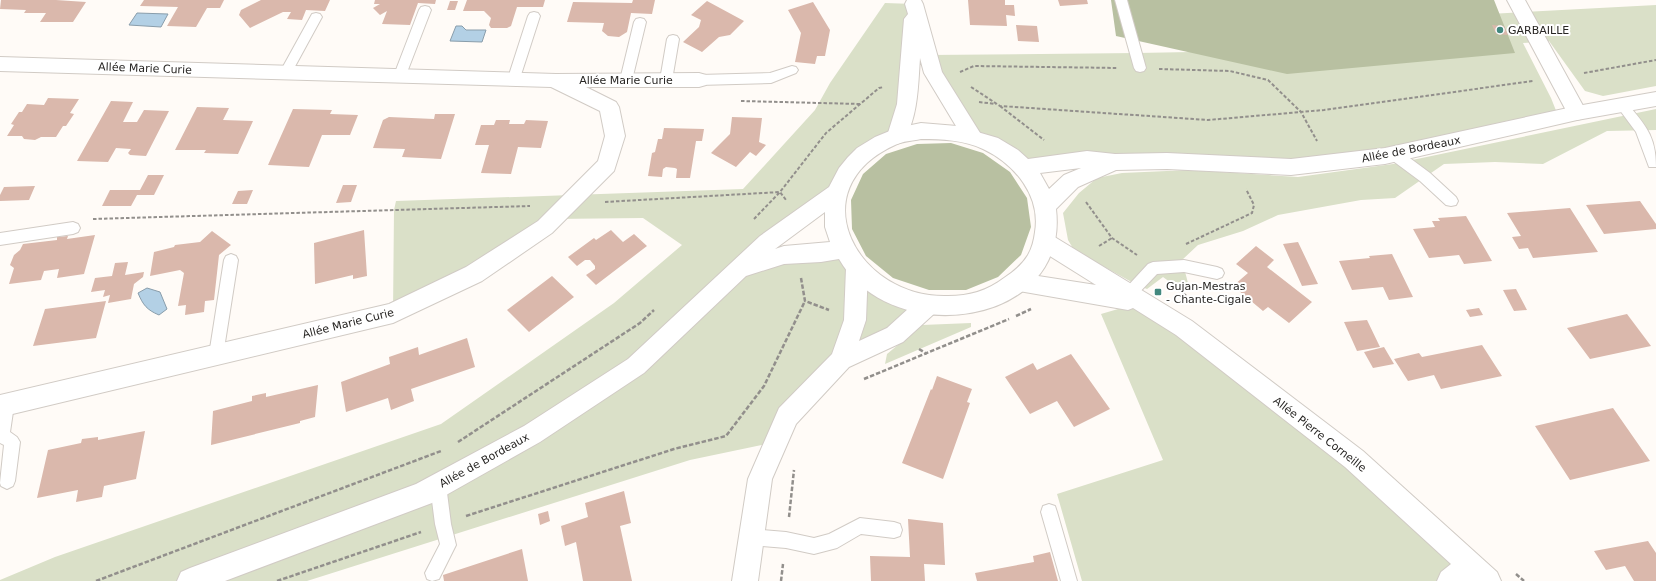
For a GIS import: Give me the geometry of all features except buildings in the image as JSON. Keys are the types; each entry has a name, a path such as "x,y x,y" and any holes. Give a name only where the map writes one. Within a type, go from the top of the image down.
{"street":[{"path":"1516,0 1577,113"},
{"path":"914,2 933,72 972,136"},
{"path":"897,136 907,104 914,2"},
{"name":"Allée Marie Curie","path":"0,64 554,80 699,80"},
{"name":"Allée Marie Curie","path":"3,405 393,313 474,274 545,227 607,165 615,136 609,107 554,80"},
{"name":"Allée de Bordeaux","path":"1024,168 1087,159 1115,162 1168,161 1291,166 1394,154 1577,113 1656,98"},
{"path":"921,131 947,131 972,136 997,146 1012,156 1024,168 1037,186 1045,206 1048,224 1045,242 1035,264 1019,282 993,297 961,305 928,305 904,299 882,289 857,268 843,249 834,221 837,193 843,178 853,164 870,150 897,136 921,131"},
{"name":"Allée de Bordeaux","path":"1045,206 1071,181 1115,162"},
{"name":"Allée de Bordeaux","path":"190,581 423,494 532,434 636,366 768,242 837,193"},
{"name":"Allée Pierre Corneille","path":"1045,242 1184,328 1354,460 1479,573"},
{"name":"Allée de Bordeaux","path":"738,270 784,255 821,253 843,249"},
{"path":"841,360 855,320 857,268"},
{"name":"Allée Pierre Corneille","path":"1019,282 1135,298"},
{"path":"745,581 760,479 787,416 841,360 895,335 928,305"},
{"path":"1450,581 1479,573"}],"lane":[{"path":"1121,0 1140,68"},
{"path":"400,75 425,10"},
{"path":"514,78 534,16"},
{"path":"286,72 316,17"},
{"path":"626,80 640,22"},
{"path":"666,80 673,39"},
{"path":"699,80 771,78 792,70"},
{"path":"1622,105 1642,130 1654,163"},
{"path":"1394,154 1425,177 1451,201"},
{"path":"0,239 73,228"},
{"path":"216,355 231,260"},
{"path":"1135,298 1153,268 1184,266 1217,273"},
{"path":"3,405 2,435 12,442 7,481"},
{"path":"433,573 448,545 443,524 438,485"},
{"path":"1049,512 1068,581"},
{"path":"751,537 786,540 814,546 831,542 860,526 894,530"}],"path":[{"path":"977,102 989,102 1000,106 1208,120 1324,110 1423,95 1559,78 1656,60"},
{"path":"966,83 1000,106 1049,145 1059,162"},
{"path":"752,221 780,192 826,133 879,88 886,86"},
{"path":"1153,268 1189,241 1252,213 1254,205 1244,184 1247,165"},
{"path":"87,219 567,204 780,192"},
{"path":"780,192 800,218"},
{"path":"858,382 1045,304 1062,288"},
{"path":"277,581 525,496 674,449 726,436 764,386 805,301"},
{"path":"454,444 640,323 658,307"},
{"path":"96,581 447,449"},
{"path":"781,581 795,466"}],"green space":[{"path":"1111,0 1494,0 1515,53 1287,74 1116,36"},
{"path":"885,3 914,4 909,82 890,139 837,193 739,269 843,249 857,268 928,305 841,360 776,442 690,460 307,581 0,581 55,557 441,424 614,303 682,245 643,218 553,219 393,313 394,210 396,201 743,189 815,110 830,83"},
{"path":"1656,5 1656,86 1603,96 1585,91 1549,41 1523,43 1551,98 1559,118 1385,156 1024,168 972,136 928,55 1353,49 1341,22"},
{"path":"1656,109 1656,130 1607,131 1543,164 1495,162 1444,164 1395,198 1361,200 1278,215 1243,231 1198,245 1182,260 1188,283 1178,288 1163,277 1147,289 1137,285 1074,250 1068,240 1063,213 1079,193 1097,178 1122,173 1189,170 1298,177 1393,164"},
{"path":"951,143 983,153 1010,172 1027,198 1031,227 1021,255 998,277 966,290 929,290 893,278 866,256 852,229 851,200 863,174 886,154 917,144"},
{"path":"1142,302 1471,565 1450,581 1082,581 1057,494 1163,460 1101,314"},
{"path":"971,323 971,327 885,364 887,354 922,325"}],"water":[{"path":"137,13 168,14 161,27 129,25"},
{"path":"456,26 462,26 466,30 486,30 482,42 450,41"},
{"path":"147,288 160,292 167,309 159,315 148,309 138,293"}],"place":[{"name":"GARBAILLE","path":"1500,30"},
{"name":"Gujan-Mestras - Chante-Cigale","path":"1158,292"}]}
